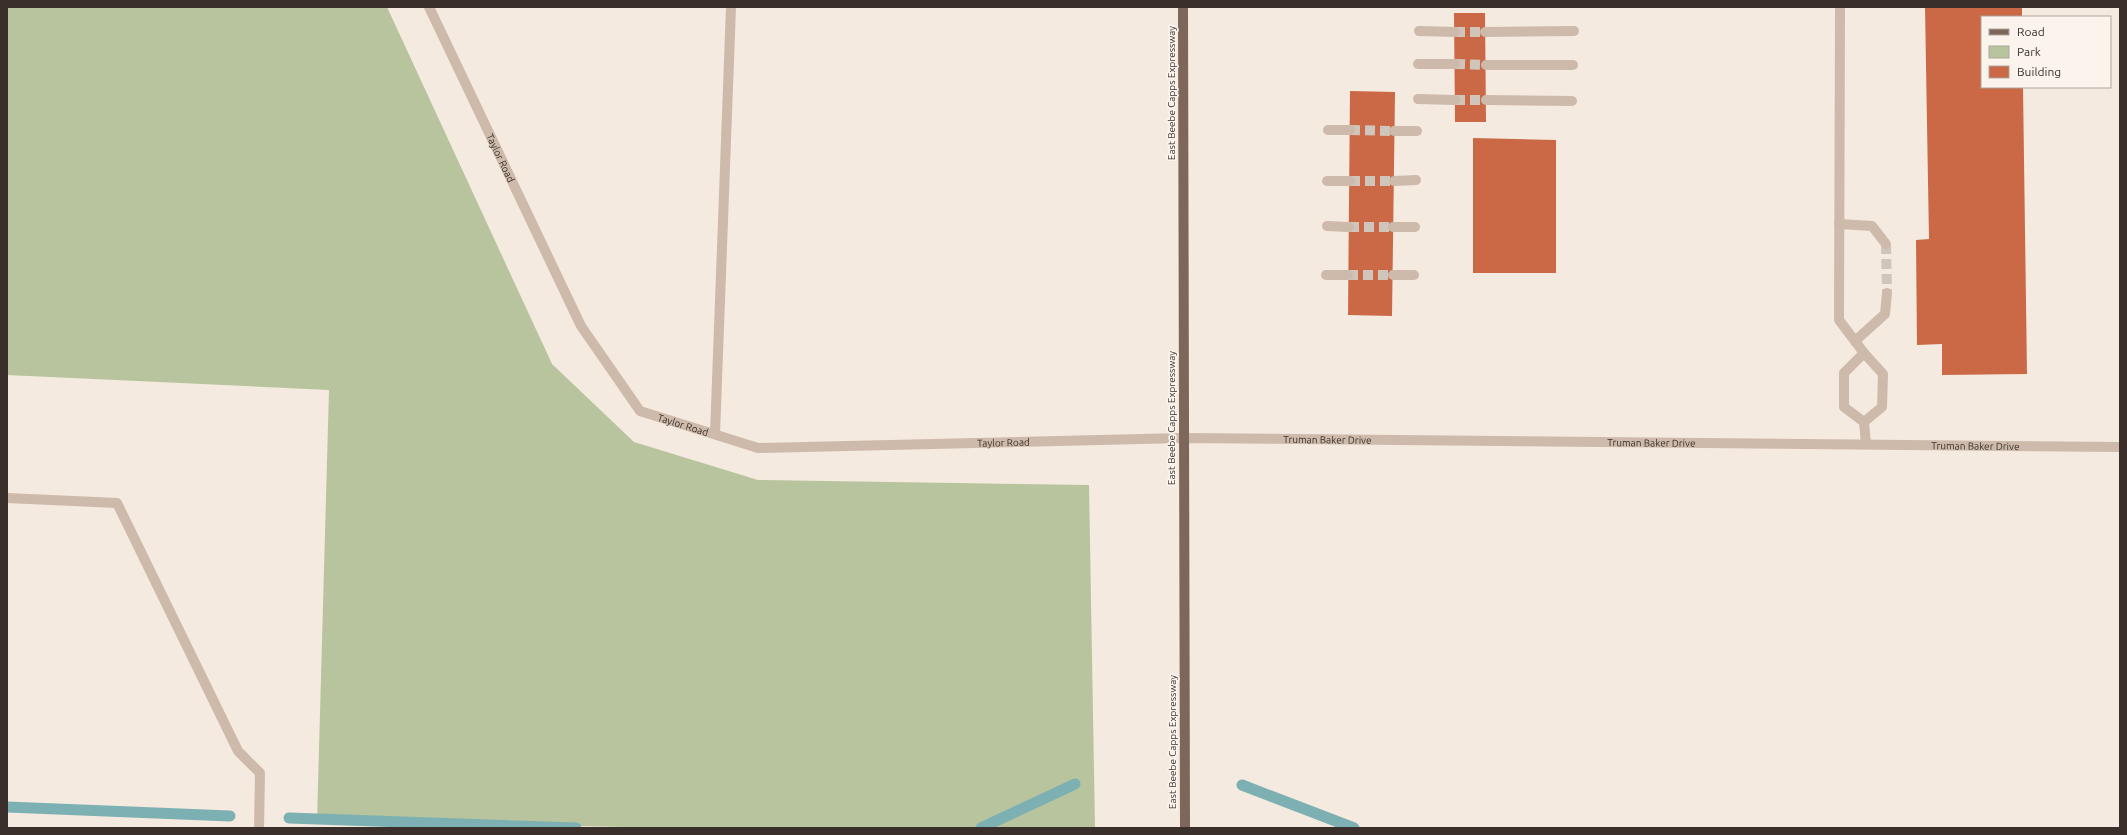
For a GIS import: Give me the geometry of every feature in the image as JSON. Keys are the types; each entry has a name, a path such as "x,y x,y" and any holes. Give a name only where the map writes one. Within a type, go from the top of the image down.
{"main road":[{"name":"East Beebe Capps Expressway","path":"1183,7 1184,828"}],"street":[{"name":"Taylor Road","path":"429,7 581,326 640,411 758,448 1183,438"},
{"path":"715,434 731,7"},
{"path":"1840,7 1839,320 1864,353 1883,374 1882,407 1864,422"},
{"path":"1419,31 1455,32"},
{"path":"1485,32 1574,31"},
{"path":"1418,64 1455,64"},
{"path":"1486,65 1573,65"},
{"path":"1418,99 1455,100"},
{"path":"1486,100 1572,101"},
{"path":"1328,130 1350,130"},
{"path":"1394,131 1417,131"},
{"path":"1394,181 1416,180"},
{"path":"1327,181 1350,181"},
{"path":"1839,224 1872,226 1886,244"},
{"path":"1326,226 1349,227"},
{"path":"1393,227 1415,227"},
{"path":"1326,275 1348,275"},
{"path":"1393,275 1414,275"},
{"path":"1855,341 1885,314 1887,293"},
{"path":"1864,353 1844,373 1844,407 1864,422 1866,444"},
{"name":"Truman Baker Drive","path":"1183,438 2120,447"},
{"path":"7,498 118,503 238,751 260,773 259,828"}],"green space":[{"path":"7,7 387,7 552,364 634,442 758,480 1089,485 1095,828 679,828 317,821 329,390 7,375"}],"building":[{"path":"1925,7 2022,7 2022,16 1981,16 1981,88 2023,88 2027,374 1942,375 1942,344 1917,345 1916,240 1929,239"},
{"path":"1454,13 1485,13 1486,122 1455,122"},
{"path":"1350,91 1395,92 1392,316 1348,315"},
{"path":"1473,138 1556,140 1556,273 1473,273"}],"waterway":[{"path":"981,828 1075,784"},
{"path":"1242,785 1354,828"},
{"path":"7,807 230,816"},
{"path":"289,818 576,828"}],"tunnel":[{"path":"1455,32 1485,32"},
{"path":"1455,64 1486,65"},
{"path":"1455,100 1486,100"},
{"path":"1350,130 1394,131"},
{"path":"1350,181 1394,181"},
{"path":"1349,227 1393,227"},
{"path":"1886,244 1887,293"},
{"path":"1348,275 1393,275"}]}
